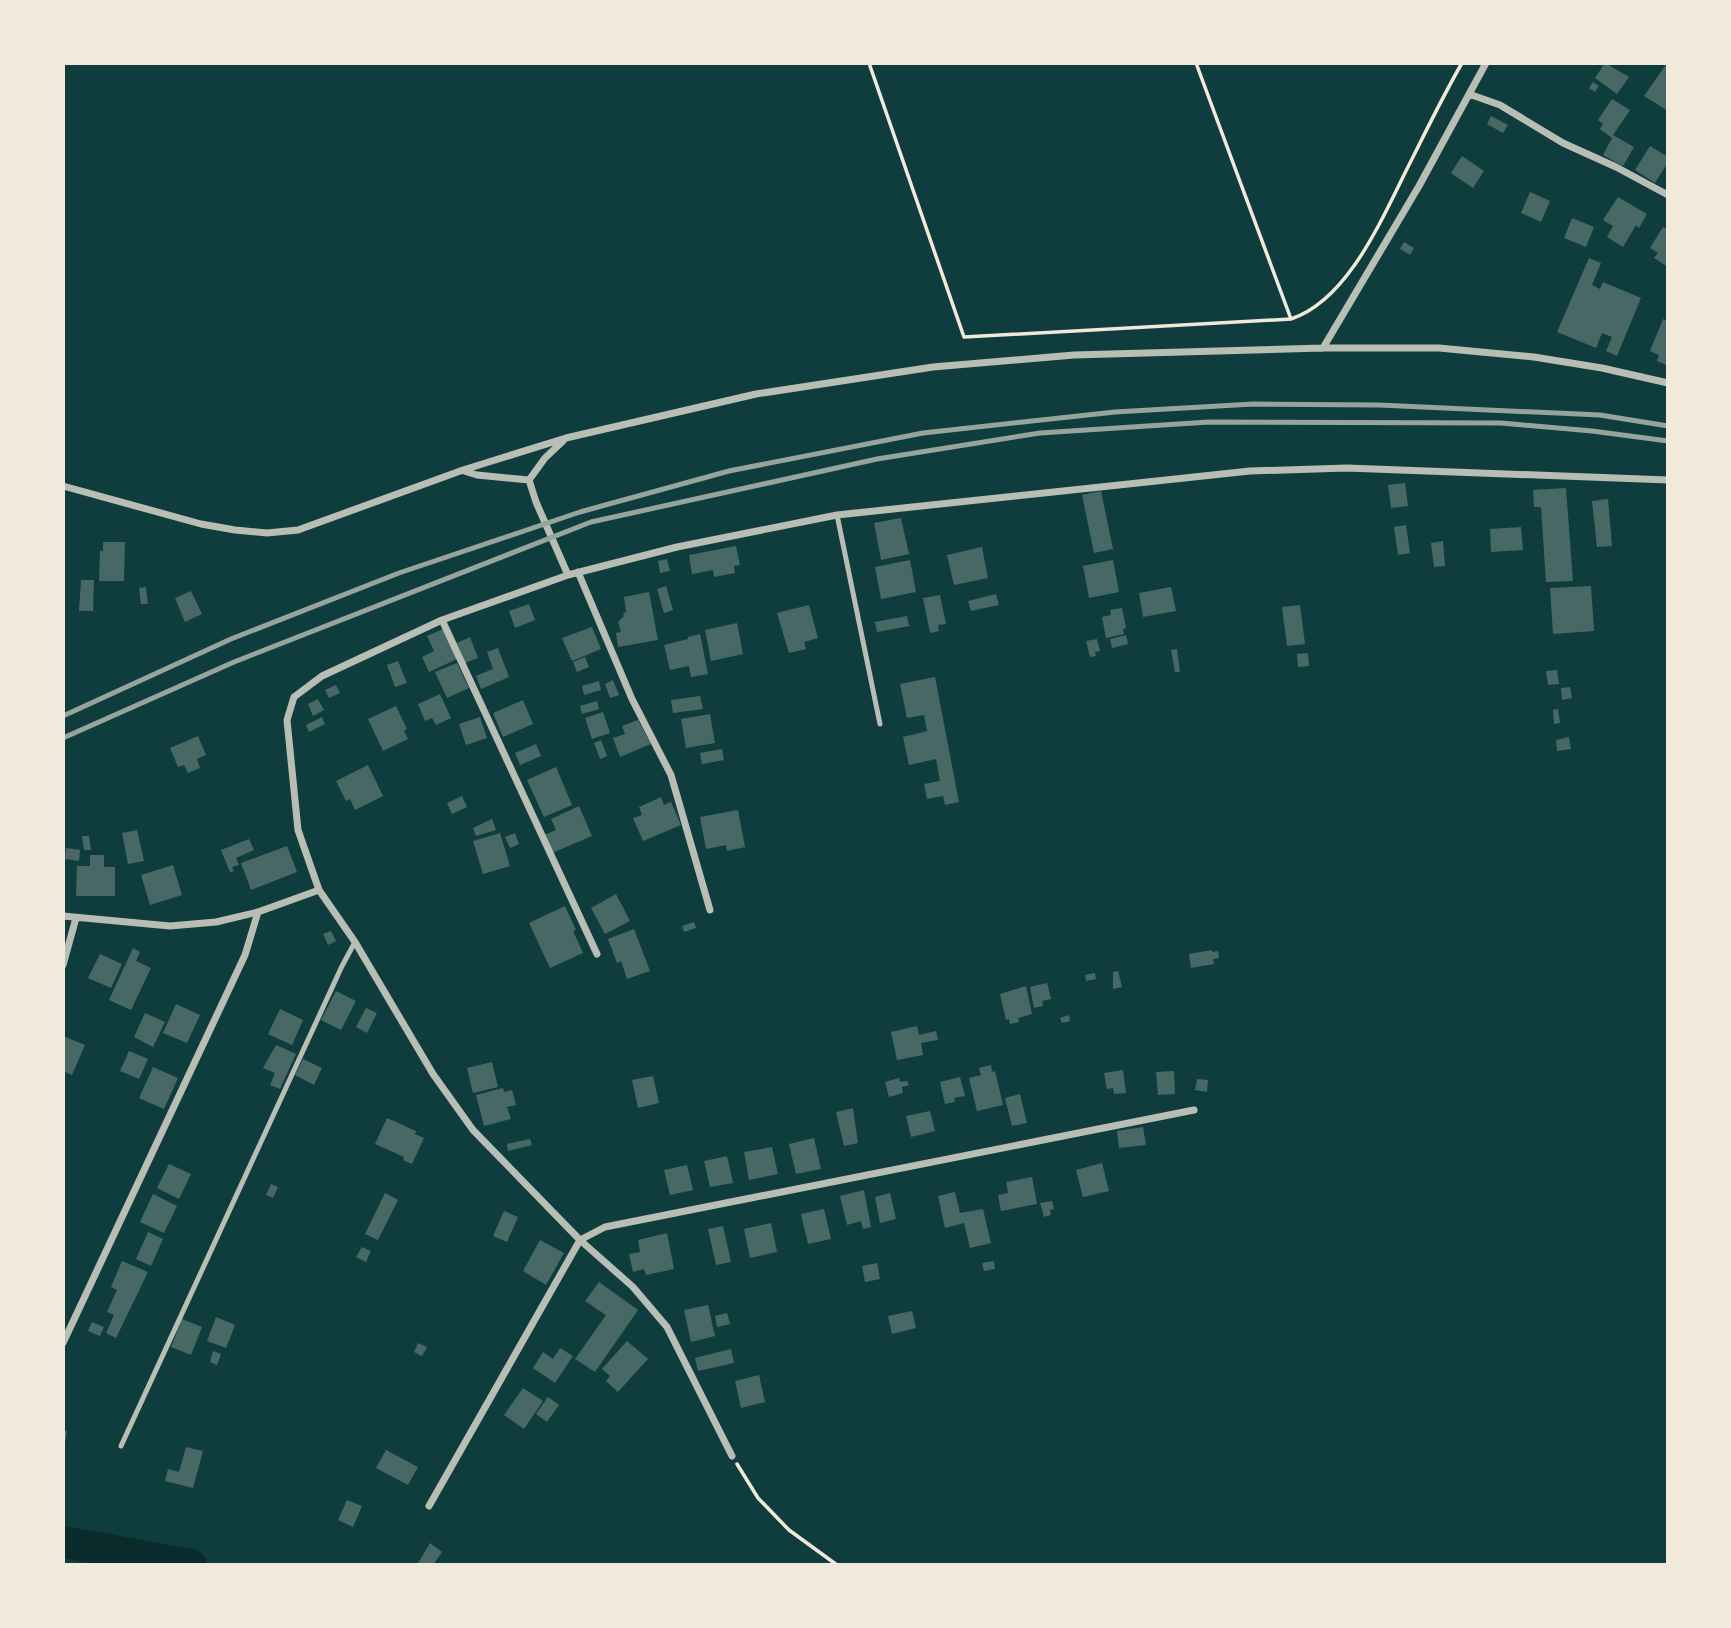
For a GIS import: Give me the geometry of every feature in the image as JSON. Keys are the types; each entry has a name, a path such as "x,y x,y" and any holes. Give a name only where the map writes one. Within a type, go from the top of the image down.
{"street":[{"path":"1323,348 1419,186 1486,63"},
{"path":"1469,94 1500,105 1563,143 1668,195"},
{"path":"63,486 201,524 267,533 298,530 463,470 566,438 756,394 933,367 1074,355 1323,348 1438,348 1534,357 1602,368 1668,383"},
{"path":"529,480 545,458 566,438"},
{"path":"732,1456 667,1327 633,1287 580,1240 473,1130 433,1074 355,942 319,890 298,830 287,720 294,697 322,676 442,620 568,575 677,547 837,515 1250,471 1347,467 1668,480"},
{"path":"463,470 477,475 529,480"},
{"path":"529,480 568,575"},
{"path":"578,572 632,699 671,775 710,910"},
{"path":"442,620 597,954"},
{"path":"63,916 170,926 216,922 258,912 319,890"},
{"path":"63,1343 245,955 258,912"},
{"path":"63,965 76,919"},
{"path":"429,1506 580,1240 605,1227 1194,1110"}],"lane":[{"path":"837,515 880,724"},
{"path":"121,1446 355,942"}],"path":[{"path":"869,63 964,337 1292,320 1305,315 1332,293 1356,262 1382,218 1462,63"},
{"path":"1196,63 1292,320"},
{"path":"732,1456 758,1498 789,1530 837,1565"}],"building":[{"path":"1605,63 1629,77 1617,94 1595,78"},
{"path":"1665,66 1668,68 1668,111 1644,96"},
{"path":"1593,82 1599,86 1595,92 1589,88"},
{"path":"1612,99 1630,110 1613,135 1634,147 1623,166 1603,155 1612,138 1600,129 1603,124 1598,120"},
{"path":"1491,116 1508,125 1503,133 1487,124"},
{"path":"1650,146 1668,157 1668,162 1655,183 1635,170"},
{"path":"1462,156 1484,171 1473,188 1451,173"},
{"path":"1530,192 1550,201 1541,222 1521,213"},
{"path":"1618,197 1647,214 1639,228 1636,225 1623,247 1607,237 1613,226 1603,220"},
{"path":"1572,218 1594,227 1586,247 1564,238"},
{"path":"1663,227 1668,230 1668,267 1654,258 1658,253 1650,248"},
{"path":"1404,242 1414,248 1410,255 1400,249"},
{"path":"1589,258 1601,263 1592,285 1600,289 1603,282 1641,298 1617,356 1606,351 1612,337 1602,333 1596,348 1557,332"},
{"path":"1663,319 1668,321 1668,366 1657,361 1659,355 1650,351"},
{"path":"1405,483 1408,506 1391,508 1388,485"},
{"path":"1566,488 1573,581 1546,582 1541,507 1534,507 1533,490"},
{"path":"1101,491 1113,549 1094,553 1082,495"},
{"path":"1608,499 1612,546 1597,547 1592,501"},
{"path":"901,518 909,554 881,560 874,523"},
{"path":"1406,525 1410,553 1398,555 1394,527"},
{"path":"1521,527 1523,550 1491,552 1490,529"},
{"path":"1443,541 1445,566 1434,567 1431,543"},
{"path":"103,542 125,542 124,581 99,581"},
{"path":"736,546 740,565 734,566 735,573 714,577 713,570 692,574 689,555"},
{"path":"982,547 988,578 954,585 947,555"},
{"path":"667,559 670,571 660,573 658,561"},
{"path":"910,560 916,592 881,599 875,567"},
{"path":"1113,560 1119,592 1089,598 1083,566"},
{"path":"81,580 94,580 93,611 79,611"},
{"path":"666,586 673,610 664,613 657,589"},
{"path":"1591,586 1594,631 1553,634 1550,588"},
{"path":"146,587 148,604 141,604 139,588"},
{"path":"1171,587 1176,611 1143,617 1139,593"},
{"path":"191,591 202,614 185,622 175,598"},
{"path":"649,592 658,640 618,647 616,633 621,632 618,622 626,612 624,597"},
{"path":"996,594 999,605 971,611 968,601"},
{"path":"940,595 946,624 938,625 939,631 930,633 923,598"},
{"path":"529,604 535,620 515,628 509,611"},
{"path":"809,605 818,638 804,642 806,649 789,653 777,613"},
{"path":"1300,605 1305,644 1287,646 1282,607"},
{"path":"1122,608 1126,628 1123,629 1124,634 1106,638 1102,617 1111,615 1110,610"},
{"path":"907,616 909,626 877,632 875,622"},
{"path":"737,623 743,654 711,661 705,630"},
{"path":"592,627 601,649 572,661 562,638"},
{"path":"443,629 457,659 429,672 422,657 434,651 427,636"},
{"path":"700,634 708,674 691,677 689,666 670,670 664,645"},
{"path":"1126,635 1128,644 1112,648 1110,639"},
{"path":"470,637 478,658 465,663 457,643"},
{"path":"1097,639 1100,651 1095,652 1096,656 1090,657 1086,641"},
{"path":"498,648 509,677 481,689 476,676 493,669 487,652"},
{"path":"1177,649 1180,672 1175,672 1171,650"},
{"path":"1308,653 1309,666 1298,667 1297,654"},
{"path":"585,657 589,667 577,672 573,662"},
{"path":"398,661 407,683 395,687 387,665"},
{"path":"457,663 469,688 447,698 435,672"},
{"path":"1557,670 1559,684 1548,685 1546,671"},
{"path":"935,677 959,802 945,805 943,796 927,799 924,784 940,781 936,759 909,765 903,737 927,731 924,715 907,718 900,684"},
{"path":"613,680 619,695 610,698 605,684"},
{"path":"599,681 601,690 584,695 582,686"},
{"path":"336,685 340,693 329,698 325,690"},
{"path":"1570,687 1572,698 1562,700 1561,688"},
{"path":"440,694 451,718 436,725 432,718 425,721 418,704"},
{"path":"700,696 703,709 673,713 671,700"},
{"path":"318,699 324,710 313,716 308,704"},
{"path":"523,700 533,724 503,737 493,713"},
{"path":"597,701 599,709 582,714 580,706"},
{"path":"396,706 407,729 404,731 408,739 383,751 368,719"},
{"path":"1558,709 1560,723 1554,724 1553,710"},
{"path":"603,712 610,733 592,739 585,718"},
{"path":"710,714 715,743 686,748 681,719"},
{"path":"322,717 325,724 309,732 306,725"},
{"path":"480,717 487,738 466,745 459,724"},
{"path":"638,720 651,744 620,757 613,738 625,734 622,726"},
{"path":"198,736 206,755 197,759 200,768 188,773 184,765 178,767 170,748"},
{"path":"1569,737 1571,749 1557,751 1556,740"},
{"path":"601,740 607,756 600,759 594,743"},
{"path":"536,744 541,756 520,765 515,753"},
{"path":"722,749 724,760 702,764 700,753"},
{"path":"368,765 383,796 355,810 350,799 346,801 336,781"},
{"path":"556,767 572,805 544,817 527,780"},
{"path":"462,796 467,807 452,814 447,803"},
{"path":"661,797 664,805 671,802 681,825 643,841 633,818 642,815 639,807"},
{"path":"579,806 592,836 552,853 544,835 556,830 551,819"},
{"path":"738,810 745,847 727,851 726,845 706,849 700,817"},
{"path":"492,819 496,830 476,836 473,828"},
{"path":"137,830 144,861 128,864 122,833"},
{"path":"500,833 510,866 483,874 473,841"},
{"path":"515,833 519,844 510,848 505,837"},
{"path":"82,836 89,836 91,850 84,850"},
{"path":"249,839 254,850 236,858 239,865 232,867 234,871 230,872 221,850"},
{"path":"287,846 297,872 251,890 241,863"},
{"path":"66,848 80,850 79,861 65,859"},
{"path":"90,855 104,855 104,867 115,867 115,896 76,896 77,866 90,866"},
{"path":"173,865 182,895 150,905 141,875"},
{"path":"616,894 630,921 605,934 591,908"},
{"path":"565,906 583,953 550,968 529,923"},
{"path":"694,922 696,928 684,932 682,926"},
{"path":"634,929 650,971 627,979 621,961 617,963 608,939"},
{"path":"331,931 336,941 328,945 323,934"},
{"path":"133,948 140,952 136,961 151,968 131,1010 109,1000"},
{"path":"1218,951 1219,958 1213,959 1214,964 1191,968 1189,954"},
{"path":"100,954 122,964 111,988 88,978"},
{"path":"1118,971 1122,987 1113,989 1113,972"},
{"path":"1095,973 1096,979 1086,981 1085,975"},
{"path":"1047,983 1051,999 1042,1001 1043,1006 1034,1008 1030,987"},
{"path":"1026,986 1032,1014 1018,1018 1019,1022 1010,1024 1009,1019 1006,1020 1000,994"},
{"path":"336,991 356,1001 341,1030 321,1020"},
{"path":"176,1004 200,1015 187,1043 163,1033"},
{"path":"366,1008 377,1013 367,1033 356,1027"},
{"path":"280,1009 303,1020 292,1045 268,1034"},
{"path":"145,1013 165,1022 153,1047 134,1037"},
{"path":"1069,1015 1070,1021 1062,1023 1060,1018"},
{"path":"917,1026 919,1035 936,1031 938,1040 921,1043 923,1055 897,1060 891,1032"},
{"path":"63,1036 85,1045 72,1075 63,1071"},
{"path":"276,1045 296,1054 280,1089 270,1085 275,1073 263,1068"},
{"path":"129,1051 148,1059 139,1079 120,1071"},
{"path":"303,1059 322,1068 314,1085 295,1075"},
{"path":"492,1062 498,1087 473,1093 467,1068"},
{"path":"991,1065 992,1072 995,1071 1003,1105 977,1111 969,1078 981,1075 979,1068"},
{"path":"153,1067 178,1078 164,1109 139,1098"},
{"path":"1123,1070 1126,1093 1114,1094 1113,1088 1107,1089 1104,1073"},
{"path":"1174,1071 1175,1094 1158,1095 1156,1072"},
{"path":"653,1076 659,1103 638,1108 632,1080"},
{"path":"960,1077 965,1096 954,1098 955,1102 945,1104 940,1082"},
{"path":"899,1078 900,1082 907,1081 909,1085 902,1087 903,1093 889,1097 885,1082"},
{"path":"1197,1079 1208,1080 1207,1092 1195,1090"},
{"path":"503,1088 504,1092 512,1090 516,1105 507,1107 511,1119 484,1126 476,1095"},
{"path":"1020,1094 1027,1123 1012,1126 1005,1098"},
{"path":"853,1108 858,1143 844,1146 836,1112"},
{"path":"930,1111 935,1131 911,1137 906,1116"},
{"path":"387,1118 416,1131 415,1134 424,1138 412,1164 403,1160 404,1157 375,1144"},
{"path":"1143,1127 1146,1145 1119,1148 1117,1131"},
{"path":"814,1138 821,1169 796,1174 789,1144"},
{"path":"530,1139 532,1145 508,1151 507,1144"},
{"path":"772,1147 778,1174 749,1180 744,1152"},
{"path":"727,1156 733,1183 710,1187 704,1161"},
{"path":"1102,1163 1109,1191 1083,1197 1076,1170"},
{"path":"169,1164 191,1174 179,1199 157,1188"},
{"path":"687,1165 693,1190 670,1195 664,1170"},
{"path":"1032,1177 1037,1204 1001,1211 998,1195 1008,1193 1006,1182"},
{"path":"271,1184 278,1187 273,1198 266,1195"},
{"path":"864,1190 871,1227 863,1229 861,1221 847,1225 840,1196"},
{"path":"955,1192 960,1213 983,1209 991,1243 970,1248 964,1223 945,1228 938,1196"},
{"path":"385,1193 398,1200 378,1240 365,1234"},
{"path":"890,1193 896,1219 880,1223 875,1197"},
{"path":"153,1194 177,1206 164,1233 140,1222"},
{"path":"1052,1201 1054,1209 1050,1210 1051,1215 1044,1217 1040,1203"},
{"path":"824,1209 831,1239 808,1244 801,1214"},
{"path":"504,1211 518,1217 507,1242 493,1236"},
{"path":"771,1223 777,1252 750,1258 744,1229"},
{"path":"723,1226 731,1262 716,1265 708,1229"},
{"path":"148,1232 163,1239 151,1266 136,1259"},
{"path":"667,1233 674,1269 646,1275 644,1269 633,1272 629,1254 640,1252 638,1240"},
{"path":"540,1240 564,1253 546,1285 523,1271"},
{"path":"362,1247 371,1251 366,1262 356,1257"},
{"path":"122,1261 148,1272 116,1338 106,1333 114,1315 107,1312 117,1290 111,1287"},
{"path":"994,1261 995,1269 984,1271 982,1263"},
{"path":"877,1263 880,1279 865,1282 862,1266"},
{"path":"599,1282 638,1310 595,1372 575,1359 606,1315 585,1301"},
{"path":"708,1305 715,1336 691,1342 684,1310"},
{"path":"912,1311 916,1328 892,1334 888,1316"},
{"path":"727,1313 730,1324 717,1327 715,1316"},
{"path":"216,1317 235,1325 226,1348 207,1341"},
{"path":"182,1319 202,1327 191,1355 171,1347"},
{"path":"92,1322 104,1327 100,1336 88,1331"},
{"path":"627,1341 648,1359 618,1392 606,1381 610,1376 602,1369"},
{"path":"418,1343 427,1347 422,1356 414,1352"},
{"path":"560,1348 573,1356 555,1383 533,1368 543,1352 553,1359"},
{"path":"731,1349 734,1363 698,1371 695,1358"},
{"path":"213,1351 221,1354 217,1365 210,1362"},
{"path":"759,1375 765,1402 741,1408 735,1381"},
{"path":"523,1388 543,1401 524,1429 504,1415"},
{"path":"548,1397 559,1405 547,1422 536,1414"},
{"path":"63,1430 67,1431 64,1449 63,1449"},
{"path":"186,1447 203,1451 193,1488 165,1481 168,1469 179,1472"},
{"path":"386,1450 418,1467 408,1485 376,1468"},
{"path":"347,1500 362,1506 353,1527 338,1520"},
{"path":"430,1543 442,1552 433,1565 417,1565"}],"waterway":[{"path":"63,1542 191,1565"}],"railway":[{"path":"63,716 231,639 399,573 580,512 729,471 923,433 1115,412 1253,404 1379,405 1600,415 1668,426"},
{"path":"63,738 234,662 591,522 877,459 1040,433 1209,422 1501,423 1668,441"}]}
